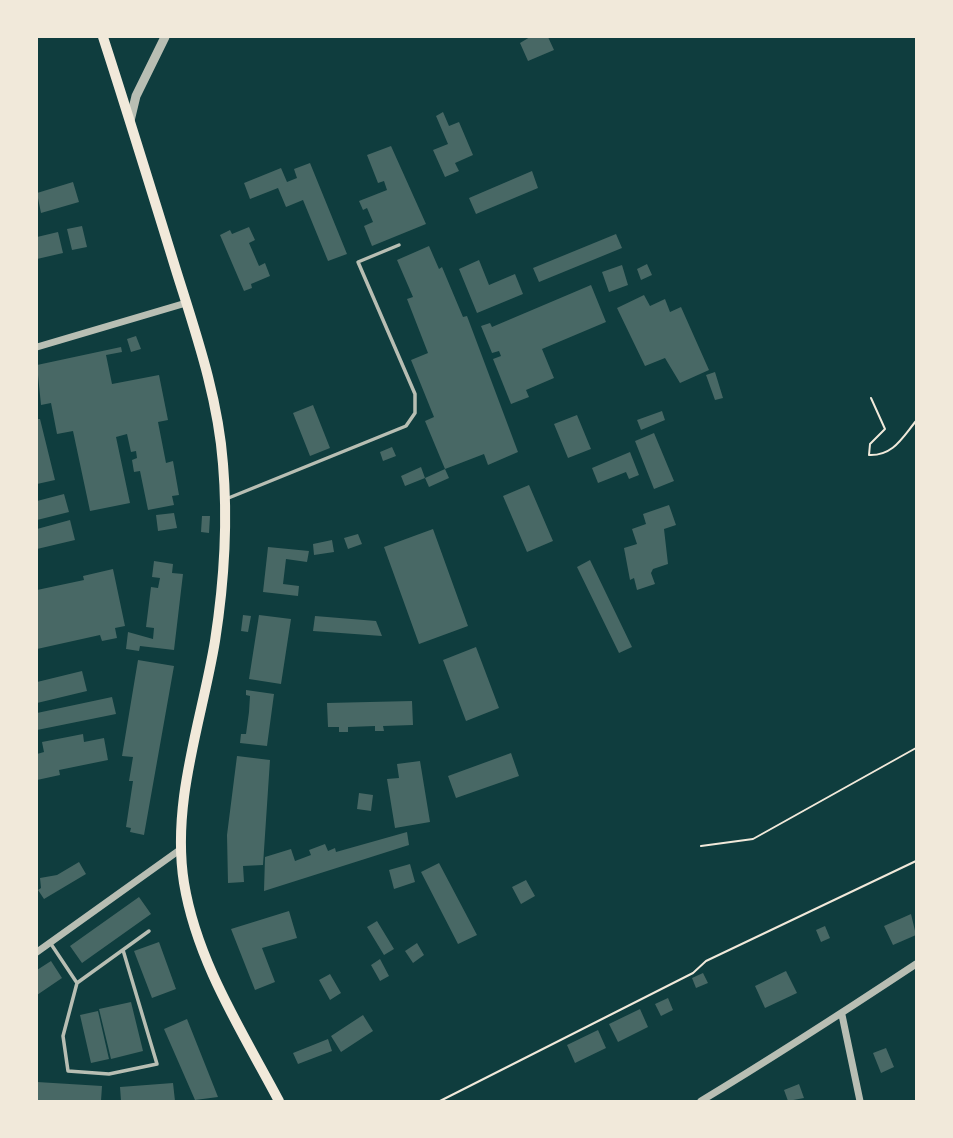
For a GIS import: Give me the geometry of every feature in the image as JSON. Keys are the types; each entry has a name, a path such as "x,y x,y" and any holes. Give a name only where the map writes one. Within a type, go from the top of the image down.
{"main road":[{"path":"103,37 210,378 223,462 225,499 222,581 215,641 187,778 184,881 194,925 210,971 279,1101"}],"street":[{"path":"130,121 136,96 165,37"},
{"path":"37,347 186,303"},
{"path":"37,952 183,847"},
{"path":"701,1101 778,1054 806,1032 842,1015 916,965"},
{"path":"842,1015 860,1101"}],"lane":[{"path":"225,499 406,426 415,413 415,394 358,262 399,245"},
{"path":"123,950 157,1064 109,1074 68,1071 64,1036 77,983 149,930"},
{"path":"50,942 77,983"}],"path":[{"path":"871,398 885,429 870,444 869,455 882,456 891,451 916,421"},
{"path":"701,846 753,839 916,748"},
{"path":"440,1101 682,979 706,961 916,861"}],"building":[{"path":"530,37 548,37 554,50 528,61 520,43"},
{"path":"443,112 449,126 459,122 473,155 455,163 459,171 445,177 433,150 448,144 436,116"},
{"path":"391,146 426,224 372,246 364,226 373,222 367,208 363,210 359,201 387,190 384,181 378,183 367,155"},
{"path":"310,163 347,254 328,261 303,200 286,207 278,188 250,199 244,183 281,168 287,182 297,178 294,169"},
{"path":"532,171 538,188 476,214 469,198"},
{"path":"73,182 79,202 41,213 37,193"},
{"path":"82,226 87,247 72,250 67,229"},
{"path":"249,227 255,240 249,243 259,266 265,263 270,276 251,284 252,288 244,291 220,235 230,230 232,234"},
{"path":"58,232 63,253 37,259 37,237"},
{"path":"616,234 622,248 539,282 533,268"},
{"path":"429,246 439,269 442,267 463,317 467,316 518,452 488,465 484,454 445,469 425,421 434,417 411,360 428,353 407,299 413,297 397,260"},
{"path":"479,260 489,285 515,274 523,294 477,313 459,269"},
{"path":"647,264 652,275 641,280 637,269"},
{"path":"622,265 628,285 609,292 602,272"},
{"path":"591,285 606,322 542,349 554,378 526,390 529,397 511,404 493,359 501,356 499,351 492,353 481,326 490,323 492,327"},
{"path":"644,295 650,306 665,299 670,312 681,307 709,370 680,383 665,358 645,366 617,308"},
{"path":"136,336 141,349 131,352 127,339"},
{"path":"121,347 122,352 106,355 112,384 159,375 168,420 158,422 166,463 173,461 179,495 172,496 174,505 148,510 140,471 134,472 132,460 137,458 136,451 131,452 127,434 116,437 130,503 90,511 73,431 57,434 51,403 41,405 37,365"},
{"path":"715,372 723,398 715,400 706,375"},
{"path":"313,405 330,448 310,456 293,413"},
{"path":"662,411 665,420 641,430 637,420"},
{"path":"577,415 591,449 568,458 554,424"},
{"path":"37,419 40,419 55,480 37,484"},
{"path":"654,433 674,481 654,489 635,441"},
{"path":"392,447 396,456 383,461 380,452"},
{"path":"630,452 639,475 629,479 626,472 598,483 592,468"},
{"path":"421,467 425,478 405,486 401,476"},
{"path":"445,469 449,478 429,487 425,478"},
{"path":"529,485 553,541 527,552 503,496"},
{"path":"64,494 69,512 37,520 37,501"},
{"path":"669,505 676,525 664,529 668,564 653,569 651,573 655,584 637,590 634,578 630,580 624,548 637,544 632,529 646,524 643,514"},
{"path":"174,513 177,528 158,531 156,515"},
{"path":"202,516 210,516 209,533 201,532"},
{"path":"70,520 75,540 37,549 37,529"},
{"path":"433,529 468,626 419,644 384,547"},
{"path":"358,534 362,544 348,549 344,538"},
{"path":"332,540 334,552 314,555 313,544"},
{"path":"268,547 309,551 307,562 286,559 283,584 299,586 298,596 263,592"},
{"path":"590,560 632,647 619,653 577,567"},
{"path":"154,561 173,564 172,573 183,574 174,650 140,646 139,651 126,649 128,632 153,639 154,628 146,627 151,587 158,588 160,578 152,577"},
{"path":"113,569 125,626 115,628 117,638 102,641 100,635 37,649 37,590 84,580 83,576"},
{"path":"243,615 251,616 248,632 241,631"},
{"path":"259,615 291,619 281,684 249,679"},
{"path":"315,616 376,621 382,636 313,631"},
{"path":"476,647 499,708 466,721 443,660"},
{"path":"138,660 174,666 144,835 130,832 131,828 126,827 133,781 129,781 133,757 122,756"},
{"path":"82,671 87,691 37,703 37,682"},
{"path":"246,690 274,694 267,746 240,743 241,734 246,734 249,712 250,696 246,695"},
{"path":"112,697 116,714 37,730 37,713"},
{"path":"412,701 413,725 383,726 384,731 375,731 375,726 348,727 348,732 339,732 339,727 328,727 327,703"},
{"path":"83,734 84,742 104,738 108,760 59,770 60,775 37,780 37,754 44,752 42,742"},
{"path":"511,753 519,776 456,798 448,776"},
{"path":"237,756 270,760 263,865 243,866 244,882 228,883 227,835"},
{"path":"420,761 430,822 395,828 387,779 399,778 397,764"},
{"path":"359,793 373,795 371,811 357,809"},
{"path":"407,832 409,845 264,891 265,857 291,849 295,861 311,855 309,850 325,844 328,851 335,848 336,852"},
{"path":"79,862 86,874 44,899 38,890 41,888 40,878 57,875"},
{"path":"439,863 477,935 458,944 421,872"},
{"path":"410,864 415,882 394,889 389,870"},
{"path":"526,880 535,896 521,904 512,887"},
{"path":"139,897 151,914 82,963 70,946"},
{"path":"289,911 297,938 262,948 275,982 255,990 231,929"},
{"path":"911,914 916,935 893,945 884,926"},
{"path":"377,921 394,949 384,955 367,927"},
{"path":"825,926 830,938 821,942 816,930"},
{"path":"159,942 176,989 152,998 134,951"},
{"path":"417,943 424,955 413,963 405,951"},
{"path":"380,959 389,976 380,981 371,965"},
{"path":"51,961 62,978 37,995 37,970"},
{"path":"786,971 797,993 765,1008 755,986"},
{"path":"703,973 708,983 696,988 692,978"},
{"path":"330,974 341,993 330,1000 319,980"},
{"path":"668,998 673,1010 661,1016 655,1004"},
{"path":"131,1002 143,1051 111,1059 99,1009"},
{"path":"640,1009 648,1027 618,1042 609,1024"},
{"path":"98,1011 109,1059 91,1063 80,1015"},
{"path":"363,1015 373,1031 341,1052 331,1036"},
{"path":"187,1019 218,1097 195,1100 164,1029"},
{"path":"598,1030 606,1048 575,1063 567,1045"},
{"path":"328,1039 332,1051 298,1064 293,1053"},
{"path":"886,1048 894,1067 881,1073 873,1053"},
{"path":"37,1082 102,1086 101,1101 37,1101"},
{"path":"173,1083 175,1101 121,1101 120,1087"},
{"path":"799,1084 804,1098 788,1101 784,1090"}]}
